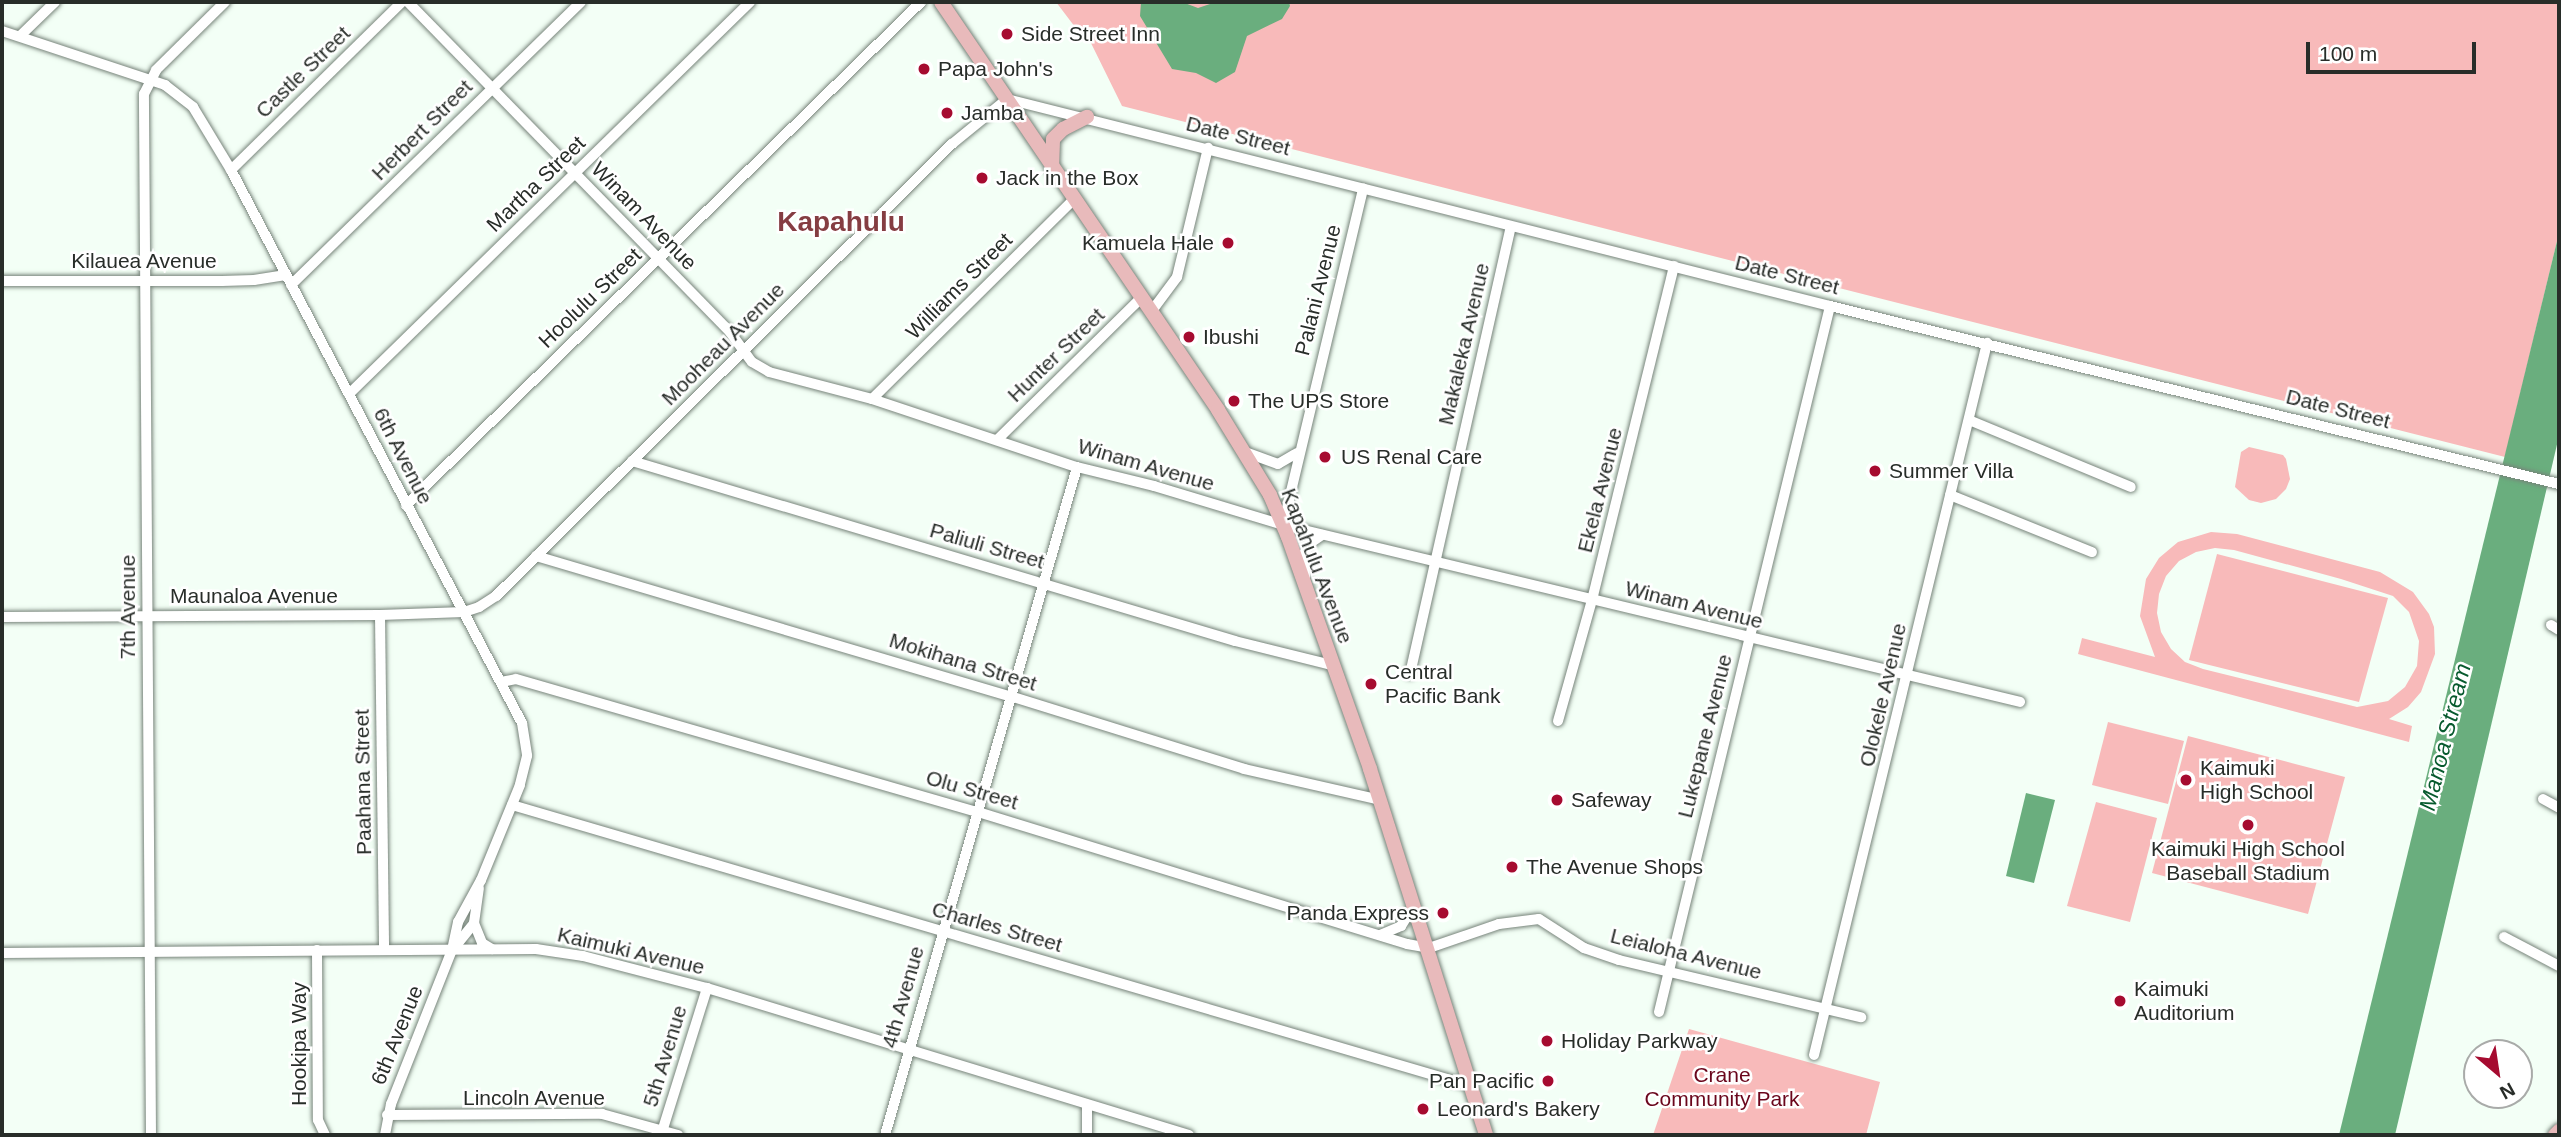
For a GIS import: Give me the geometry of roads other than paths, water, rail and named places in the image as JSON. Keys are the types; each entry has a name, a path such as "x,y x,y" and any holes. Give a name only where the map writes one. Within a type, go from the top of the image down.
{"main road":[{"name":"Kapahulu Avenue","path":"941,2 1245,452 1283,525 1415,905 1486,1135"},
{"path":"1052,169 1053,139 1063,129 1087,117"},
{"path":"2555,1135 2559,1131"}],"street":[{"path":"20,36 55,2"},
{"path":"149,79 225,2"},
{"name":"Winam Avenue","path":"405,2 576,172 730,332 752,362 769,372 872,399 1077,467 1154,486 1283,525 2020,702"},
{"name":"Castle Street","path":"230,170 405,2"},
{"name":"Herbert Street","path":"288,280 580,2"},
{"name":"Martha Street","path":"349,394 750,2"},
{"name":"Hoolulu Street","path":"406,505 921,2"},
{"name":"6th Avenue","path":"2,31 165,85 193,107 230,170 523,723 527,745 525,771 481,880 458,922 452,950 387,1115 385,1135"},
{"name":"7th Avenue","path":"149,79 144,94 151,1135"},
{"name":"Date Street","path":"1007,99 1087,117 1511,227 2557,484"},
{"name":"Mooheau Avenue","path":"464,612 496,596 952,144 1007,99"},
{"path":"1151,312 1177,278 1208,148"},
{"name":"Palani Avenue","path":"1283,525 1297,453 1363,188"},
{"name":"Williams Street","path":"872,399 1073,200"},
{"name":"Makaleka Avenue","path":"1410,674 1511,227"},
{"name":"Ekela Avenue","path":"1558,721 1592,600 1674,266"},
{"name":"Kilauea Avenue","path":"2,281 288,280"},
{"name":"Hunter Street","path":"998,439 1142,298"},
{"name":"Lukepane Avenue","path":"1659,1012 1667,970 1830,306"},
{"name":"Olokele Avenue","path":"1814,1055 1987,343"},
{"path":"1969,419 2131,487"},
{"path":"1245,452 1278,464 1297,453"},
{"name":"Paliuli Street","path":"632,461 1234,641 1332,665"},
{"name":"4th Avenue","path":"885,1135 907,1050 1077,467"},
{"path":"1950,495 2092,552"},
{"path":"1306,591 1304,554 1309,544 1322,535"},
{"name":"Mokihana Street","path":"536,556 1010,696 1244,769 1380,800"},
{"name":"Maunaloa Avenue","path":"2,617 464,612"},
{"name":"Paahana Street","path":"380,615 384,950"},
{"name":"Olu Street","path":"501,682 516,679 978,812 1429,948"},
{"path":"2543,799 2559,808"},
{"name":"Charles Street","path":"512,805 1471,1086"},
{"name":"6th Avenue","path":"452,950 474,923 481,880"},
{"path":"1380,935 1401,926 1415,905"},
{"name":"Leialoha Avenue","path":"1429,948 1499,924 1539,919 1584,948 1619,960 1861,1017"},
{"path":"474,923 482,943 492,950"},
{"path":"2504,937 2559,966"},
{"name":"Kaimuki Avenue","path":"2,953 537,949 583,956 707,988 1189,1135"},
{"name":"Hookipa Way","path":"317,950 318,1120 325,1135"},
{"name":"5th Avenue","path":"661,1133 707,988"},
{"path":"1087,1106 1087,1135"},
{"name":"Lincoln Avenue","path":"387,1115 602,1114 661,1133 678,1135"}],"water":[{"path":"1141,2 1182,2 1198,8 1216,2 1289,2 1290,6 1282,19 1247,36 1235,72 1216,83 1196,73 1172,69 1140,16"},
{"name":"Manoa Stream","path":"2559,233 2559,436 2395,1135 2339,1135"},
{"path":"2026,793 2055,800 2034,883 2006,876"}],"place":[{"name":"Side Street Inn","path":"1007,34"},
{"name":"Papa John's","path":"924,69"},
{"name":"Jamba","path":"947,113"},
{"name":"Jack in the Box","path":"982,178"},
{"name":"Kamuela Hale","path":"1228,243"},
{"name":"Ibushi","path":"1189,337"},
{"name":"The UPS Store","path":"1234,401"},
{"name":"US Renal Care","path":"1325,457"},
{"name":"Summer Villa","path":"1875,471"},
{"name":"Central Pacific Bank","path":"1371,684"},
{"name":"Kaimuki High School","path":"2186,780"},
{"name":"Safeway","path":"1557,800"},
{"name":"Kaimuki High School Baseball Stadium","path":"2248,825"},
{"name":"The Avenue Shops","path":"1512,867"},
{"name":"Panda Express","path":"1443,913"},
{"name":"Kaimuki Auditorium","path":"2120,1001"},
{"name":"Holiday Parkway","path":"1547,1041"},
{"name":"Pan Pacific","path":"1548,1081"},
{"name":"Leonard's Bakery","path":"1423,1109"}],"district":[{"name":"Kapahulu","path":"841,222"}],"park label":[{"name":"Crane Community Park","path":"1722,1087"}]}
